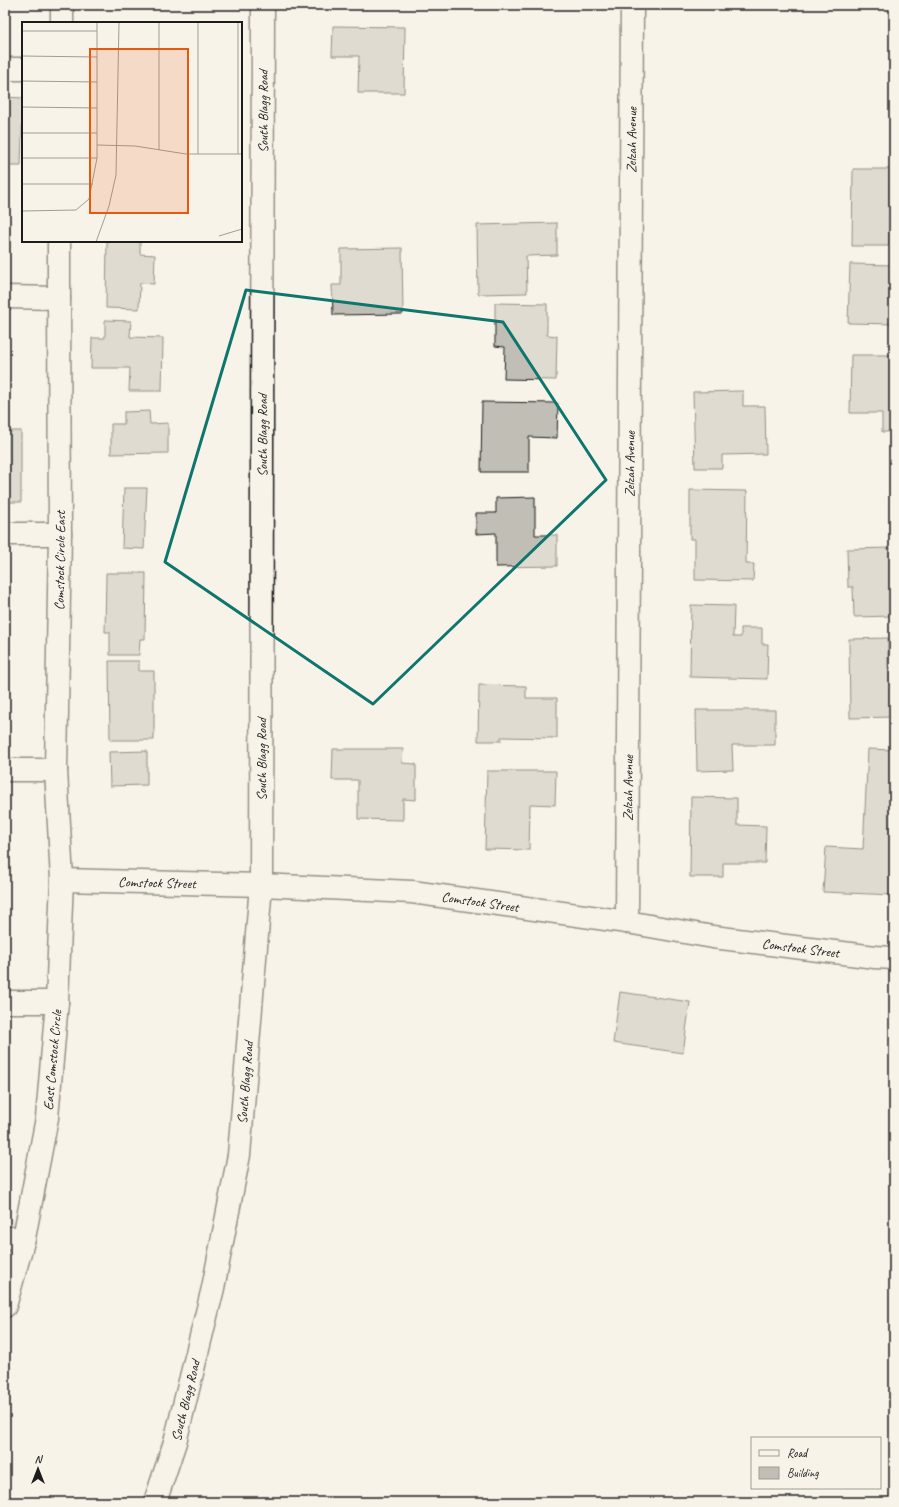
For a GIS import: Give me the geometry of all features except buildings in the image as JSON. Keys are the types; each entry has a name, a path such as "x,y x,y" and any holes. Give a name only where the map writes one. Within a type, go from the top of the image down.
{"street":[{"path":"62,5 62,22"},
{"name":"South Blagg Road","path":"155,1502 175,1442 213,1288 239,1155 261,885 263,5"},
{"name":"Zelzah Avenue","path":"627,922 632,5"},
{"path":"5,68 22,69"},
{"name":"Comstock Circle East","path":"60,242 60,534 56,770 62,880"},
{"path":"5,298 59,298"},
{"path":"5,534 60,534"},
{"path":"5,770 56,770"},
{"name":"Comstock Street","path":"62,880 261,885 412,892 627,922 713,937 894,958"},
{"name":"East Comstock Circle","path":"5,1306 14,1238 47,1118 57,1002 62,880"},
{"path":"5,1002 57,1002"}],"highlighted area":[{"path":"246,290 503,322 606,480 373,704 165,562"}]}
